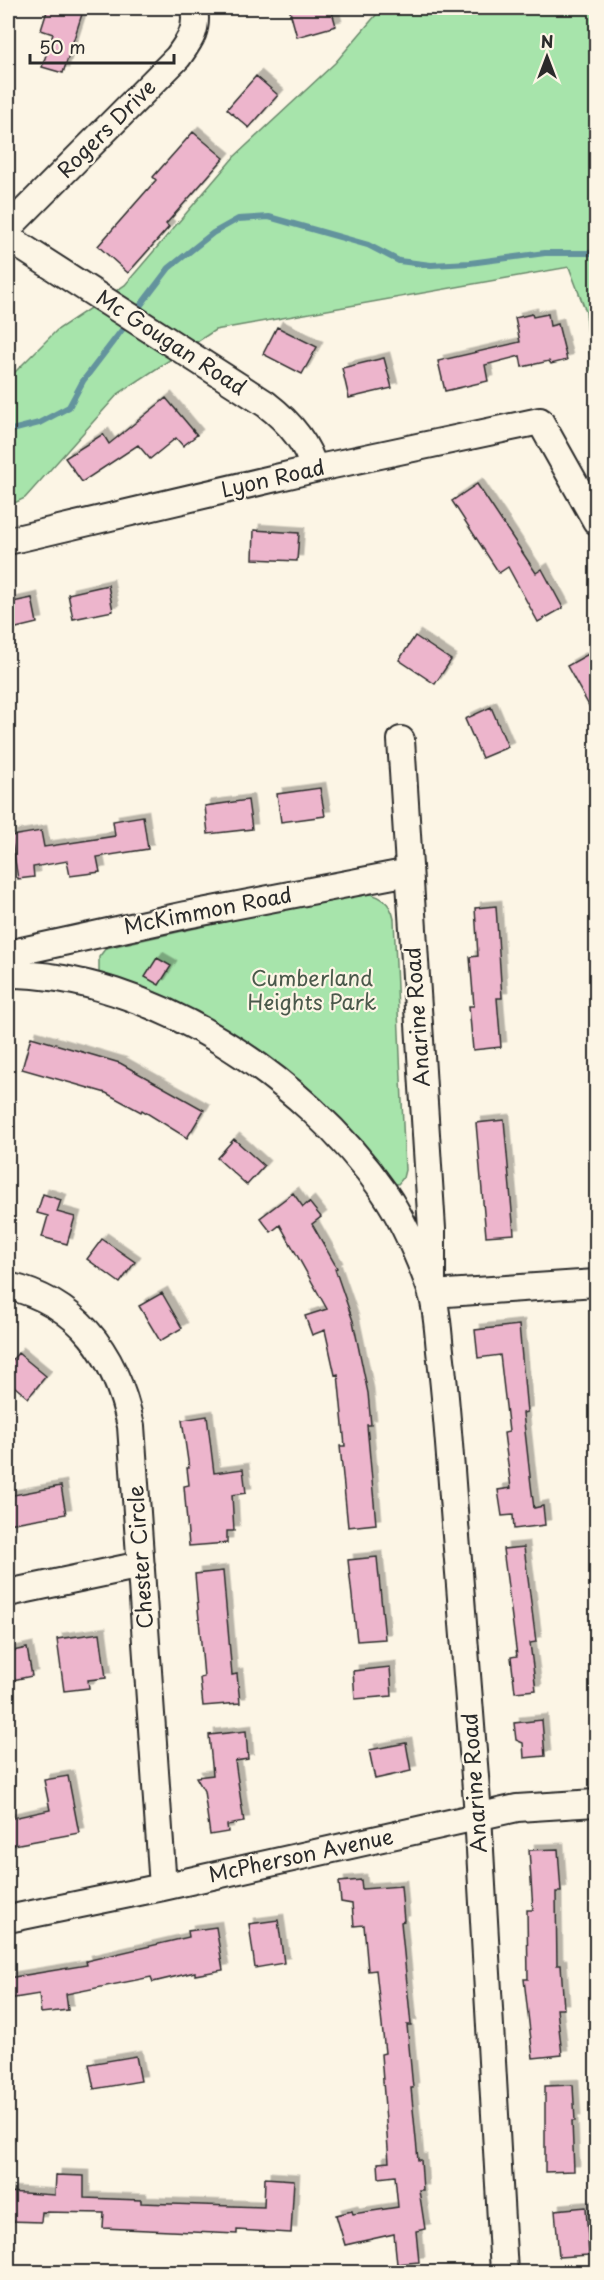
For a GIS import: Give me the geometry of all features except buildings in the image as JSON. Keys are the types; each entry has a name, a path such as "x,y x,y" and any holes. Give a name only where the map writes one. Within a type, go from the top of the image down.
{"street":[{"name":"Rogers Drive","path":"8,228 178,57 193,36 195,15"},
{"name":"Mc Gougan Road","path":"8,238 277,412 295,431 310,453 314,469"},
{"name":"Lyon Road","path":"8,541 314,469 540,421 597,521"},
{"name":"Anarine Road","path":"401,740 432,1229 432,1294 444,1389 478,1817 504,2272"},
{"name":"McKimmon Road","path":"8,954 186,915 409,872"},
{"name":"Anarine Road","path":"8,974 27,974 83,982 140,1000 199,1029 244,1057 278,1082 326,1124 361,1162 385,1194 405,1228 432,1294"},
{"path":"432,1294 597,1283"},
{"name":"Chester Circle","path":"8,1286 34,1294 69,1313 99,1346 117,1376 126,1400 132,1426 163,1887"},
{"path":"8,1593 141,1565"},
{"name":"McPherson Avenue","path":"8,1919 517,1808 597,1803"}],"green space":[{"path":"382,8 596,8 596,374 591,370 586,312 569,267 215,330 118,394 25,498 8,506 8,379 57,330 125,285 234,157 335,63"},
{"name":"Cumberland Heights Park","path":"355,893 375,895 385,901 394,919 405,1170 398,1184 387,1183 345,1138 99,976 99,957 106,948"}],"waterway":[{"path":"134,314 169,268 213,233 238,219 269,217 368,245 399,261 431,265 470,263 545,253 596,253"},
{"path":"8,431 39,423 69,407 83,381 128,322"}]}
